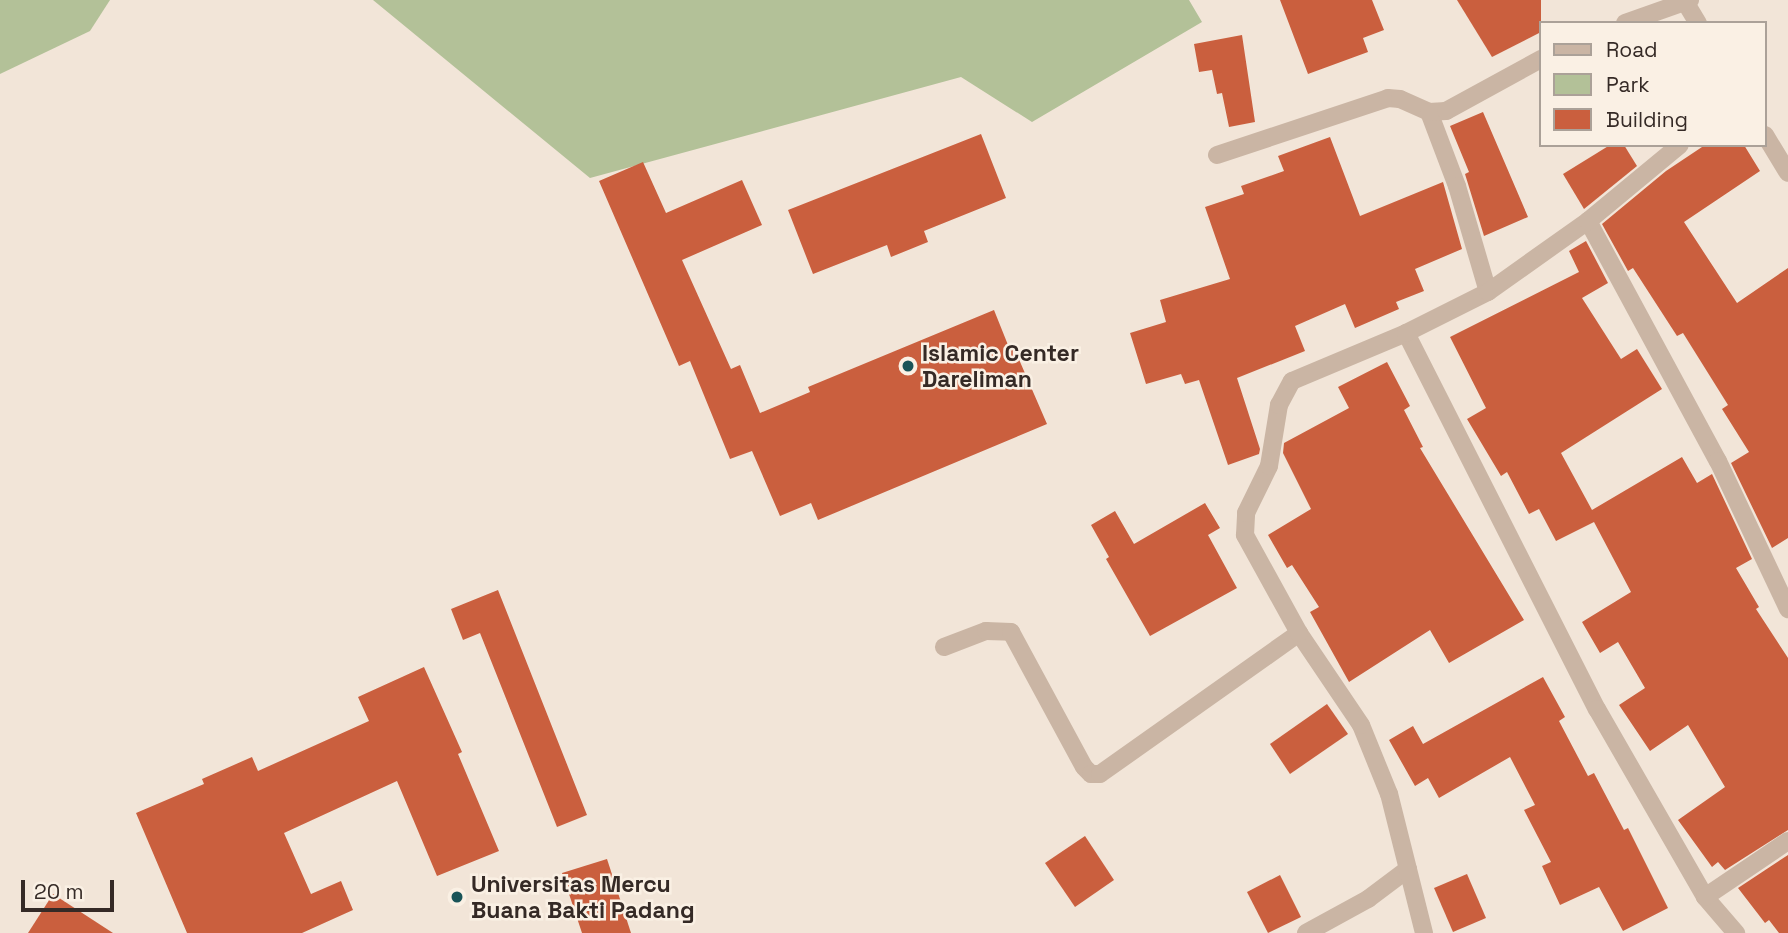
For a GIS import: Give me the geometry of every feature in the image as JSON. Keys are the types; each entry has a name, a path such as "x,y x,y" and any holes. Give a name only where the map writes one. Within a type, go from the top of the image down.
{"street":[{"path":"1631,21 1687,1 1697,21"},
{"path":"1217,155 1388,98 1400,99 1429,112 1446,111 1540,60"},
{"path":"1429,112 1457,186 1488,292"},
{"path":"1767,138 1788,173"},
{"path":"1424,933 1389,794 1361,726 1299,633 1245,535 1246,513 1269,466 1279,405 1292,381 1406,333 1488,292 1588,221 1678,147"},
{"path":"1588,221 1718,461 1788,608"},
{"path":"1406,333 1597,709 1705,897 1736,933"},
{"path":"944,647 986,631 1011,632 1084,767 1091,774 1100,774 1299,633"},
{"path":"1705,897 1788,841"},
{"path":"1306,933 1368,899 1408,869"}],"green space":[{"path":"0,0 110,0 90,31 0,74"},
{"path":"373,0 1189,0 1202,22 1032,122 961,77 590,178"}],"building":[{"path":"1280,0 1372,0 1384,30 1363,38 1368,52 1308,74"},
{"path":"1457,0 1541,0 1540,33 1492,57"},
{"path":"1242,35 1255,122 1229,127 1222,93 1217,94 1212,70 1199,72 1194,44"},
{"path":"1483,112 1528,217 1484,236 1465,174 1469,172 1450,126"},
{"path":"981,134 1006,198 924,231 928,242 891,257 887,245 813,274 788,210"},
{"path":"1330,137 1360,216 1443,182 1462,249 1415,269 1424,291 1396,302 1399,309 1355,328 1345,304 1295,326 1305,351 1237,378 1260,449 1259,454 1228,465 1199,380 1185,384 1181,374 1146,384 1130,333 1166,322 1160,300 1230,279 1205,207 1244,194 1241,186 1284,171 1278,156"},
{"path":"1607,147 1625,147 1637,166 1584,209 1563,174"},
{"path":"1702,147 1745,147 1760,171 1684,222 1737,303 1788,268 1788,538 1772,548 1731,463 1749,452 1722,409 1728,405 1683,333 1677,336 1633,268 1628,271 1602,224 1666,171"},
{"path":"643,162 666,213 742,180 762,225 682,260 731,369 740,365 760,413 810,392 808,387 994,310 1010,350 1014,348 1047,424 818,520 811,503 780,516 752,451 730,459 690,361 679,366 599,181"},
{"path":"1586,241 1608,283 1582,298 1621,359 1637,349 1662,389 1561,453 1592,510 1682,457 1697,483 1712,474 1752,559 1736,568 1759,607 1756,609 1788,658 1788,830 1725,870 1718,862 1712,867 1678,820 1725,787 1688,725 1650,751 1619,705 1645,688 1618,642 1600,653 1582,622 1631,592 1594,522 1556,541 1539,509 1529,514 1507,472 1501,476 1467,419 1486,408 1450,337 1579,272 1569,251"},
{"path":"1387,362 1410,406 1404,410 1423,447 1420,448 1524,620 1449,663 1430,630 1349,682 1310,612 1319,607 1292,565 1287,568 1268,535 1311,509 1283,453 1284,443 1349,408 1338,387"},
{"path":"1205,503 1220,528 1208,535 1237,588 1150,636 1106,559 1109,557 1091,525 1115,511 1134,544"},
{"path":"498,590 587,815 557,827 480,633 463,640 451,609"},
{"path":"424,667 462,752 458,754 499,851 437,876 397,781 284,833 311,894 341,881 353,910 302,933 187,933 136,813 204,784 202,779 252,757 258,771 369,721 358,697"},
{"path":"1543,677 1565,717 1559,721 1588,776 1594,773 1624,830 1628,828 1668,908 1623,931 1599,887 1560,905 1542,866 1551,862 1524,810 1535,805 1510,757 1439,798 1428,778 1415,786 1389,740 1413,726 1423,744"},
{"path":"1327,704 1348,734 1290,774 1270,744"},
{"path":"1085,836 1114,880 1075,907 1045,863"},
{"path":"1788,855 1788,933 1779,933 1769,920 1765,923 1738,888"},
{"path":"607,859 631,933 582,933 562,873"},
{"path":"1467,874 1486,918 1453,932 1434,888"},
{"path":"1280,875 1301,917 1268,933 1247,892"},
{"path":"53,894 113,933 28,933"}],"place":[{"name":"Islamic Center Dareliman","path":"908,366"},
{"name":"Universitas Mercu Buana Bakti Padang","path":"457,897"}]}
